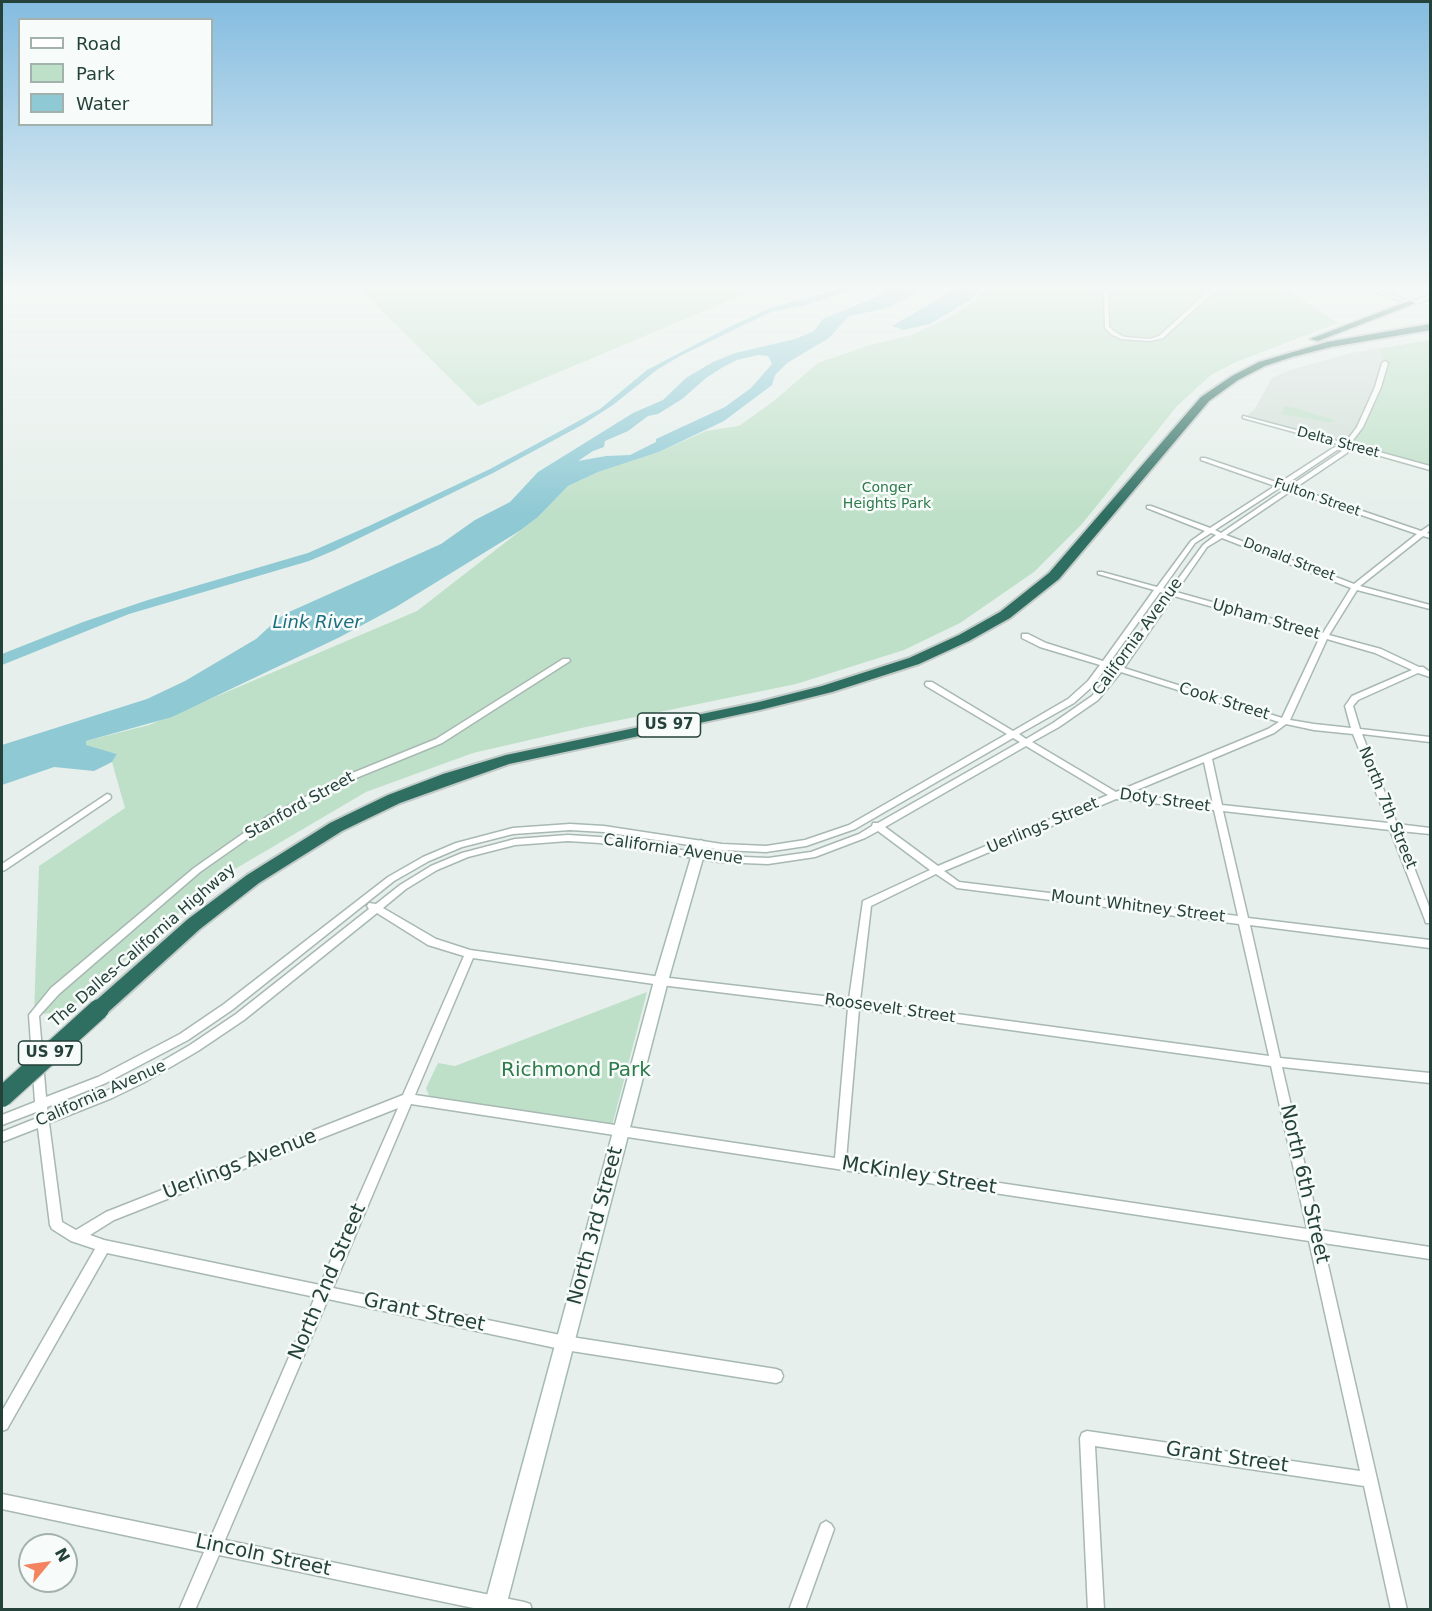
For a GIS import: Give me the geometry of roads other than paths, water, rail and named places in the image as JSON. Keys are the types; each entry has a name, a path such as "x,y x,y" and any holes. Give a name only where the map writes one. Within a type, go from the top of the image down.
{"highway":[{"name":"The Dalles-California Highway","path":"2,1097 194,924 253,879 336,826 394,799 506,760 748,709 827,689 914,661 974,633 1023,602 1054,576 1205,399 1235,378 1264,363"}],"street":[{"name":"California Avenue","path":"2,1120 132,1067 184,1037 228,1007 391,879 426,859 478,838 552,827 588,827 743,861 791,858 831,849 879,827 1084,707 1104,688 1119,668 1199,552 1220,534 1345,452 1346,446 1360,427 1378,387 1385,363"},
{"name":"Delta Street","path":"1245,417 1431,468"},
{"name":"California Avenue","path":"2,1137 139,1080 194,1048 240,1017 403,887 434,868 483,849 515,842 552,838 584,838 699,850 786,847 823,839 867,819 1071,701 1091,683 1187,548 1210,530 1335,449 1346,446"},
{"name":"Fulton Street","path":"1203,459 1431,536"},
{"name":"Donald Street","path":"1149,507 1355,587 1431,607"},
{"path":"1285,721 1324,637 1355,587 1431,527"},
{"name":"Upham Street","path":"1100,573 1378,651 1431,675"},
{"name":"Cook Street","path":"1025,636 1043,645 1285,721 1314,727 1431,739"},
{"name":"Stanford Street","path":"41,1106 34,1015 82,966 197,870 271,818 353,776 439,741 566,661"},
{"path":"1356,731 1349,706 1354,699 1420,669"},
{"name":"Doty Street","path":"929,684 1116,796 1431,831"},
{"name":"Uerlings Street","path":"854,1004 866,904 937,870 1271,731 1285,721"},
{"name":"North 7th Street","path":"1356,731 1431,920"},
{"name":"North 6th Street","path":"1207,758 1368,1465 1367,1479 1399,1610"},
{"path":"2,868 107,797"},
{"name":"Mount Whitney Street","path":"867,819 957,885 1431,944"},
{"name":"North 3rd Street","path":"495,1607 661,981 699,850"},
{"name":"Roosevelt Street","path":"363,901 432,942 470,954 1276,1062 1431,1078"},
{"name":"North 2nd Street","path":"187,1610 470,954"},
{"path":"840,1165 854,1004"},
{"name":"McKinley Street","path":"407,1100 1431,1253"},
{"name":"Uerlings Avenue","path":"75,1237 110,1216 407,1100"},
{"path":"41,1106 56,1225 75,1237"},
{"name":"Grant Street","path":"75,1237 104,1246 565,1343 776,1376"},
{"path":"2,1424 104,1246"},
{"name":"Grant Street","path":"1096,1610 1087,1438 1367,1479"},
{"name":"Lincoln Street","path":"2,1502 495,1607 524,1610"},
{"path":"797,1610 826,1529"}],"water":[{"path":"660,363 668,363 613,405 582,425 493,473 335,550 309,561 129,614 2,665 2,654 83,622 148,600 308,553 369,526 490,469 600,409 647,370"},
{"name":"Link River","path":"711,363 731,363 706,378 682,399 658,414 648,416 628,431 605,441 604,447 578,461 630,455 656,442 656,439 725,407 751,388 772,363 787,363 775,375 772,385 724,421 659,452 598,472 568,486 538,517 521,530 396,607 340,637 172,717 86,741 86,745 117,754 112,762 94,771 54,767 2,785 2,745 147,699 185,681 256,639 289,612 441,544 475,520 510,502 538,472 633,413 663,400 686,378"}],"park label":[{"name":"Conger Heights Park","path":"887,496"},
{"name":"Richmond Park","path":"576,1071"}]}
